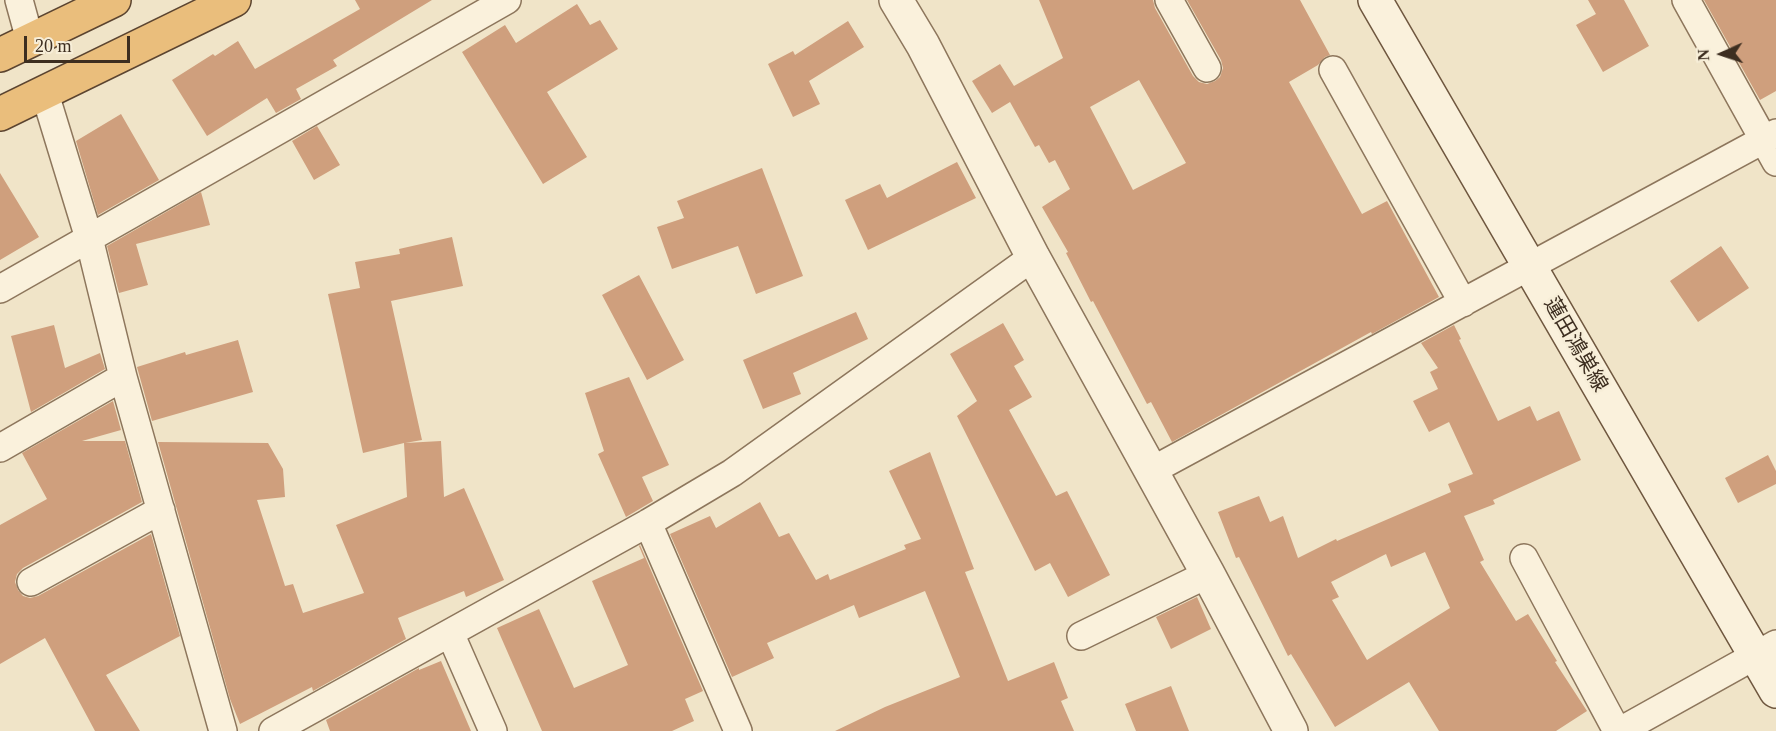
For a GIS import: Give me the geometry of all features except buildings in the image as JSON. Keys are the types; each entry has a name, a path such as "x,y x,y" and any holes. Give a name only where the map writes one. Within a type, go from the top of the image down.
{"highway":[{"path":"0,55 114,0"},
{"path":"0,114 234,0"}],"street":[{"path":"19,0 30,40"},
{"path":"0,289 507,0"},
{"path":"896,0 923,45 1034,257 1208,574 1291,731"},
{"path":"1170,0 1207,68"},
{"name":"蓮田鴻巣線","path":"1375,0 1529,267 1766,650 1776,691"},
{"path":"1151,471 1529,267 1772,145 1686,0"},
{"path":"1333,69 1463,303"},
{"path":"45,94 89,238 123,377 223,731"},
{"path":"273,731 648,523 732,473 1034,257"},
{"path":"0,448 123,377"},
{"path":"31,582 161,510"},
{"path":"648,523 738,731"},
{"path":"1524,558 1618,731 1766,650"},
{"path":"1080,636 1208,574"},
{"path":"450,633 493,731"}]}
